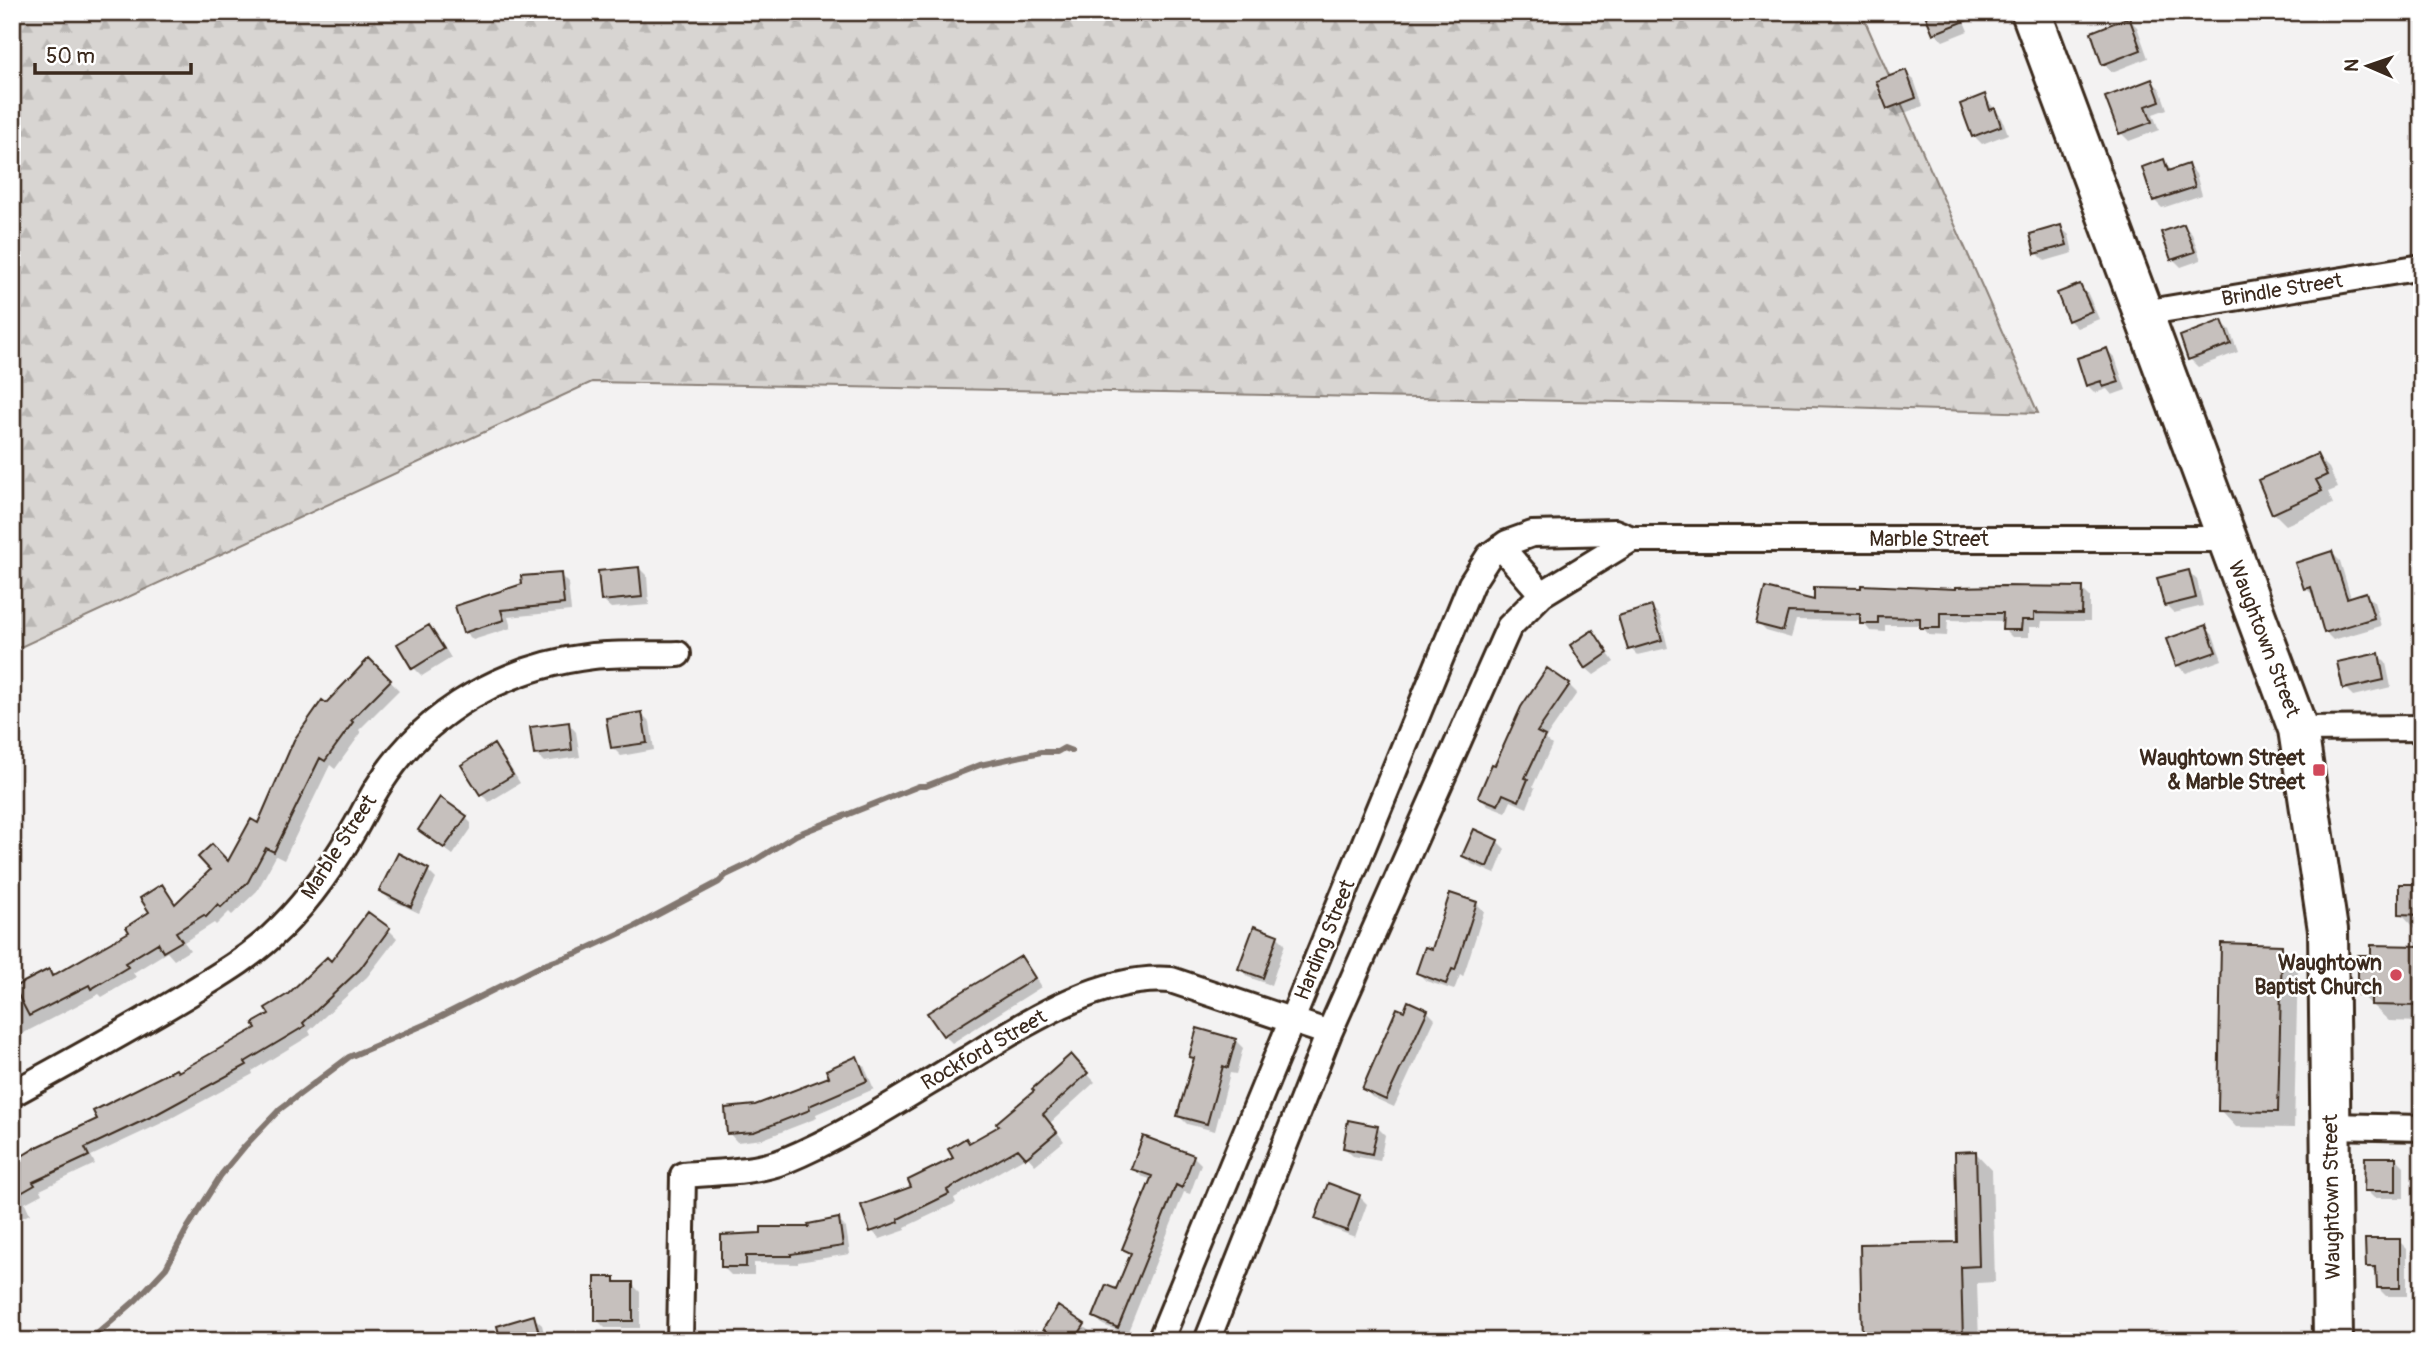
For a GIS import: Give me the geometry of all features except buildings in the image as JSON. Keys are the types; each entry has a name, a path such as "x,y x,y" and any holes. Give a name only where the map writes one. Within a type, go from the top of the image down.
{"main road":[{"name":"Waughtown Street","path":"2031,12 2298,729 2328,930 2333,1341"}],"street":[{"name":"Brindle Street","path":"2143,313 2422,267"},
{"name":"Marble Street","path":"1501,547 1532,534 1615,532 1632,539 2227,539"},
{"path":"1501,547 1542,594 1632,539"},
{"name":"Harding Street","path":"1160,1341 1471,583 1489,556 1501,547"},
{"name":"Harding Street","path":"1207,1341 1329,1032 1509,627 1542,594"},
{"name":"Marble Street","path":"12,1094 162,1010 243,960 272,936 298,909 333,864 381,781 432,725 462,701 486,687 522,672 558,662 595,656 678,654"},
{"path":"2298,729 2422,728"},
{"name":"Rockford Street","path":"680,1341 684,1175 754,1168 781,1162 843,1131 1030,1021 1105,989 1151,979 1171,981 1329,1032"},
{"path":"2331,1126 2422,1128"}],"green space":[{"path":"12,12 1861,12 2038,413 1776,405 592,382 12,651"}],"waterway":[{"path":"89,1341 136,1300 166,1268 221,1175 245,1146 280,1109 349,1057 426,1024 541,966 580,952 634,927 719,882 726,875 796,835 980,765 1041,752 1057,752 1064,748 1072,751"}],"place":[{"name":"Waughtown Street & Marble Street","path":"2319,770"},
{"name":"Waughtown Baptist Church","path":"2396,975"}]}
